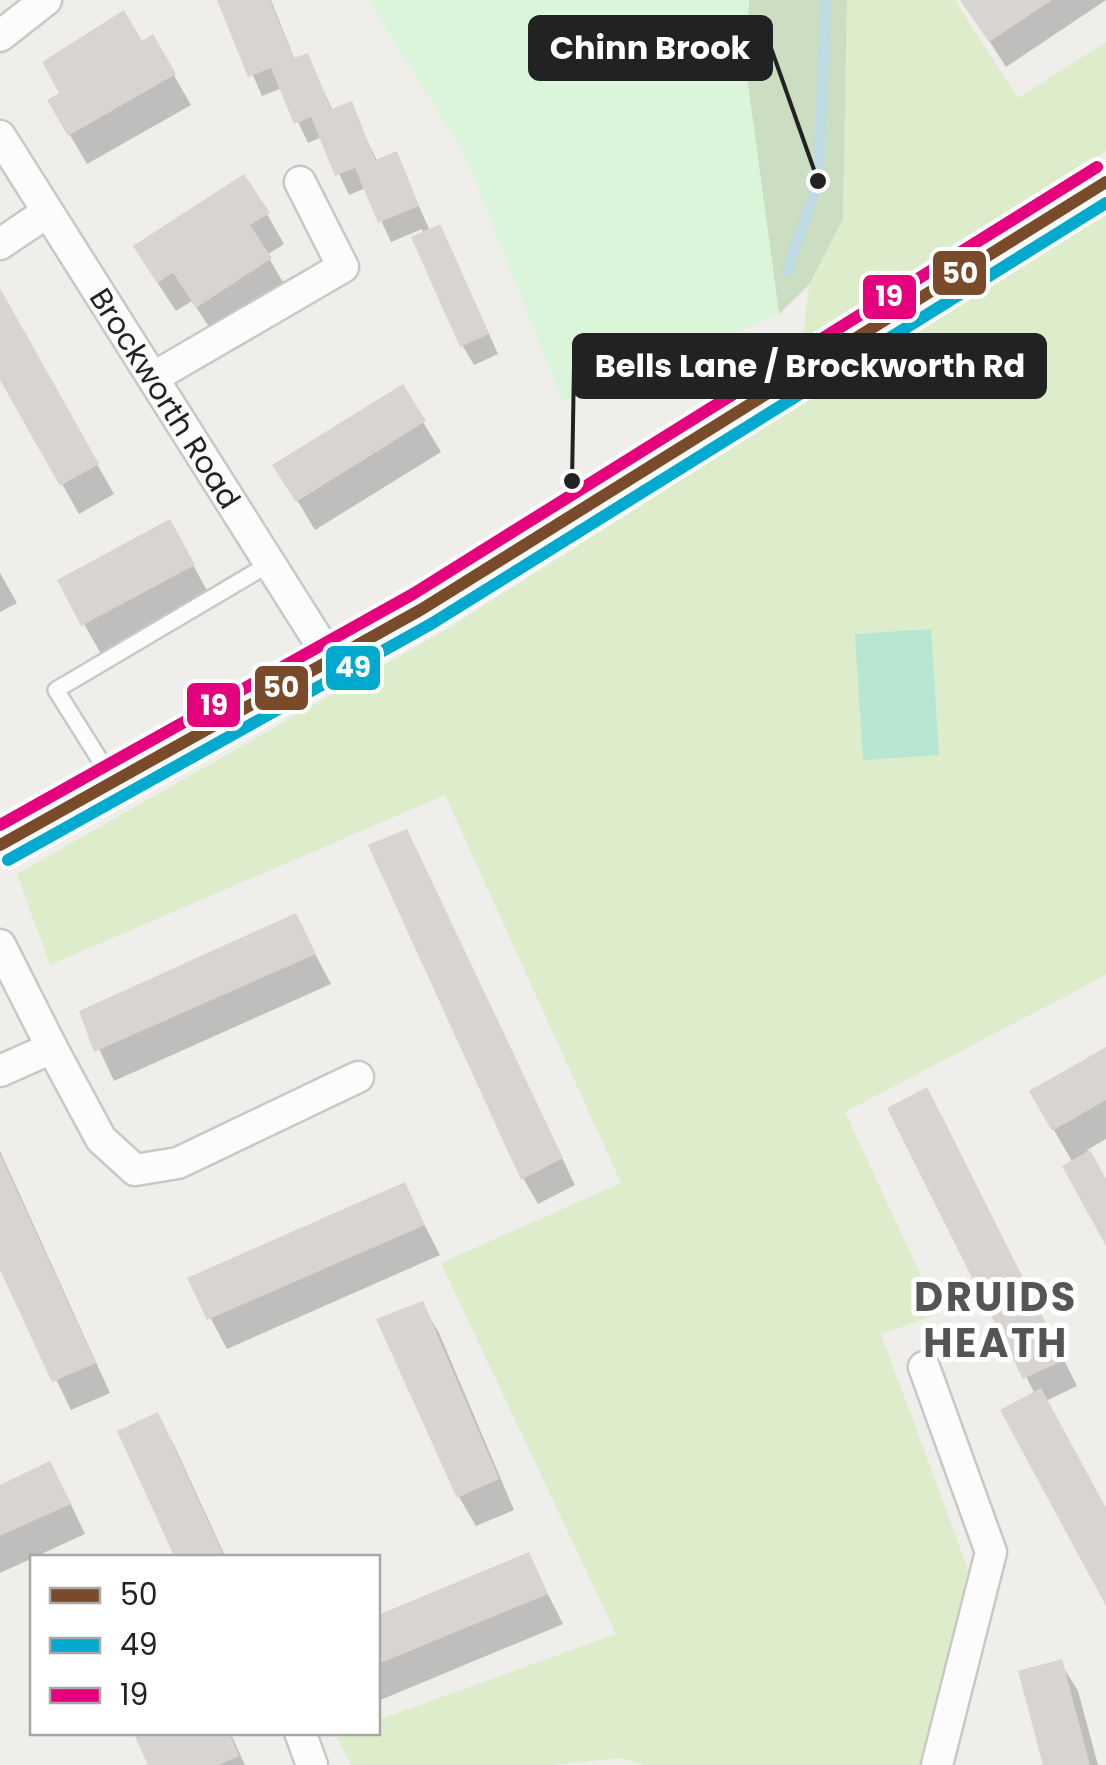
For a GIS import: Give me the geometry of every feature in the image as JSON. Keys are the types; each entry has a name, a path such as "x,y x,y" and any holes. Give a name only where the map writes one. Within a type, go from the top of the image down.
{"street":[{"path":"0,36 46,0"},
{"name":"Brockworth Road","path":"0,136 332,662"},
{"path":"154,377 343,268 300,182"},
{"path":"2,840 115,784 332,662 625,489 1106,182"},
{"path":"0,244 46,214"},
{"path":"0,945 100,1139 135,1170 178,1163 358,1076"},
{"path":"0,1071 52,1048"},
{"path":"924,1367 991,1552 937,1765"},
{"path":"301,1735 312,1765"}],"lane":[{"path":"115,784 56,690 270,564"}],"green space":[{"path":"368,0 749,0 745,63 779,314 614,385 562,401 465,155"},
{"path":"749,0 847,0 843,219 809,285 779,314 745,63"},
{"path":"847,0 955,0 1018,98 1106,42 1106,151 802,347 809,285 843,219"},
{"path":"1106,210 1106,975 845,1112 939,1314 881,1334 968,1569 921,1765 644,1765 621,1758 550,1765 351,1765 336,1735 380,1735 380,1719 616,1634 441,1263 621,1183 445,795 50,965 17,874 449,628"},
{"path":"931,629 939,755 863,760 855,634"}],"building":[{"path":"217,0 270,0 294,58 308,53 331,109 294,124 271,68 248,77"},
{"path":"960,0 1052,0 989,42"},
{"path":"124,10 142,41 153,34 176,74 68,136 47,100 59,93 42,62"},
{"path":"352,101 375,160 335,176 311,117"},
{"path":"397,151 419,206 378,223 355,168"},
{"path":"244,174 270,213 250,225 272,258 196,308 173,273 157,283 133,246"},
{"path":"440,224 489,334 460,347 411,237"},
{"path":"0,288 99,464 60,486 0,380"},
{"path":"403,384 426,421 296,502 272,465"},
{"path":"170,519 195,565 81,626 57,580"},
{"path":"407,829 563,1158 521,1180 368,845"},
{"path":"296,913 316,954 94,1052 79,1011"},
{"path":"1106,1047 1106,1100 1052,1131 1029,1091"},
{"path":"927,1087 1064,1360 1023,1379 887,1108"},
{"path":"1090,1150 1106,1179 1106,1246 1062,1166"},
{"path":"0,1154 96,1363 52,1382 0,1270"},
{"path":"405,1182 425,1225 207,1320 187,1278"},
{"path":"423,1301 499,1479 457,1498 376,1319"},
{"path":"1041,1388 1106,1508 1106,1606 1000,1410"},
{"path":"158,1412 224,1555 174,1555 117,1431"},
{"path":"50,1461 71,1504 0,1536 0,1485"},
{"path":"529,1552 548,1594 380,1663 380,1614"},
{"path":"1062,1659 1090,1765 1043,1765 1018,1671"},
{"path":"134,1735 230,1735 239,1756 219,1765 148,1765"}],"waterway":[{"path":"787,271 818,181 826,0"}],"transit line":[{"name":"19","path":"0,825 413,594 1097,167"},
{"name":"50","path":"0,845 422,609 1106,182"},
{"name":"49","path":"8,860 431,624 1106,203"}],"place":[{"name":"Chinn Brook","path":"818,181"},
{"name":"Bells Lane / Brockworth Rd","path":"572,481"}],"district":[{"name":"DRUIDS HEATH","path":"996,1320"}]}
